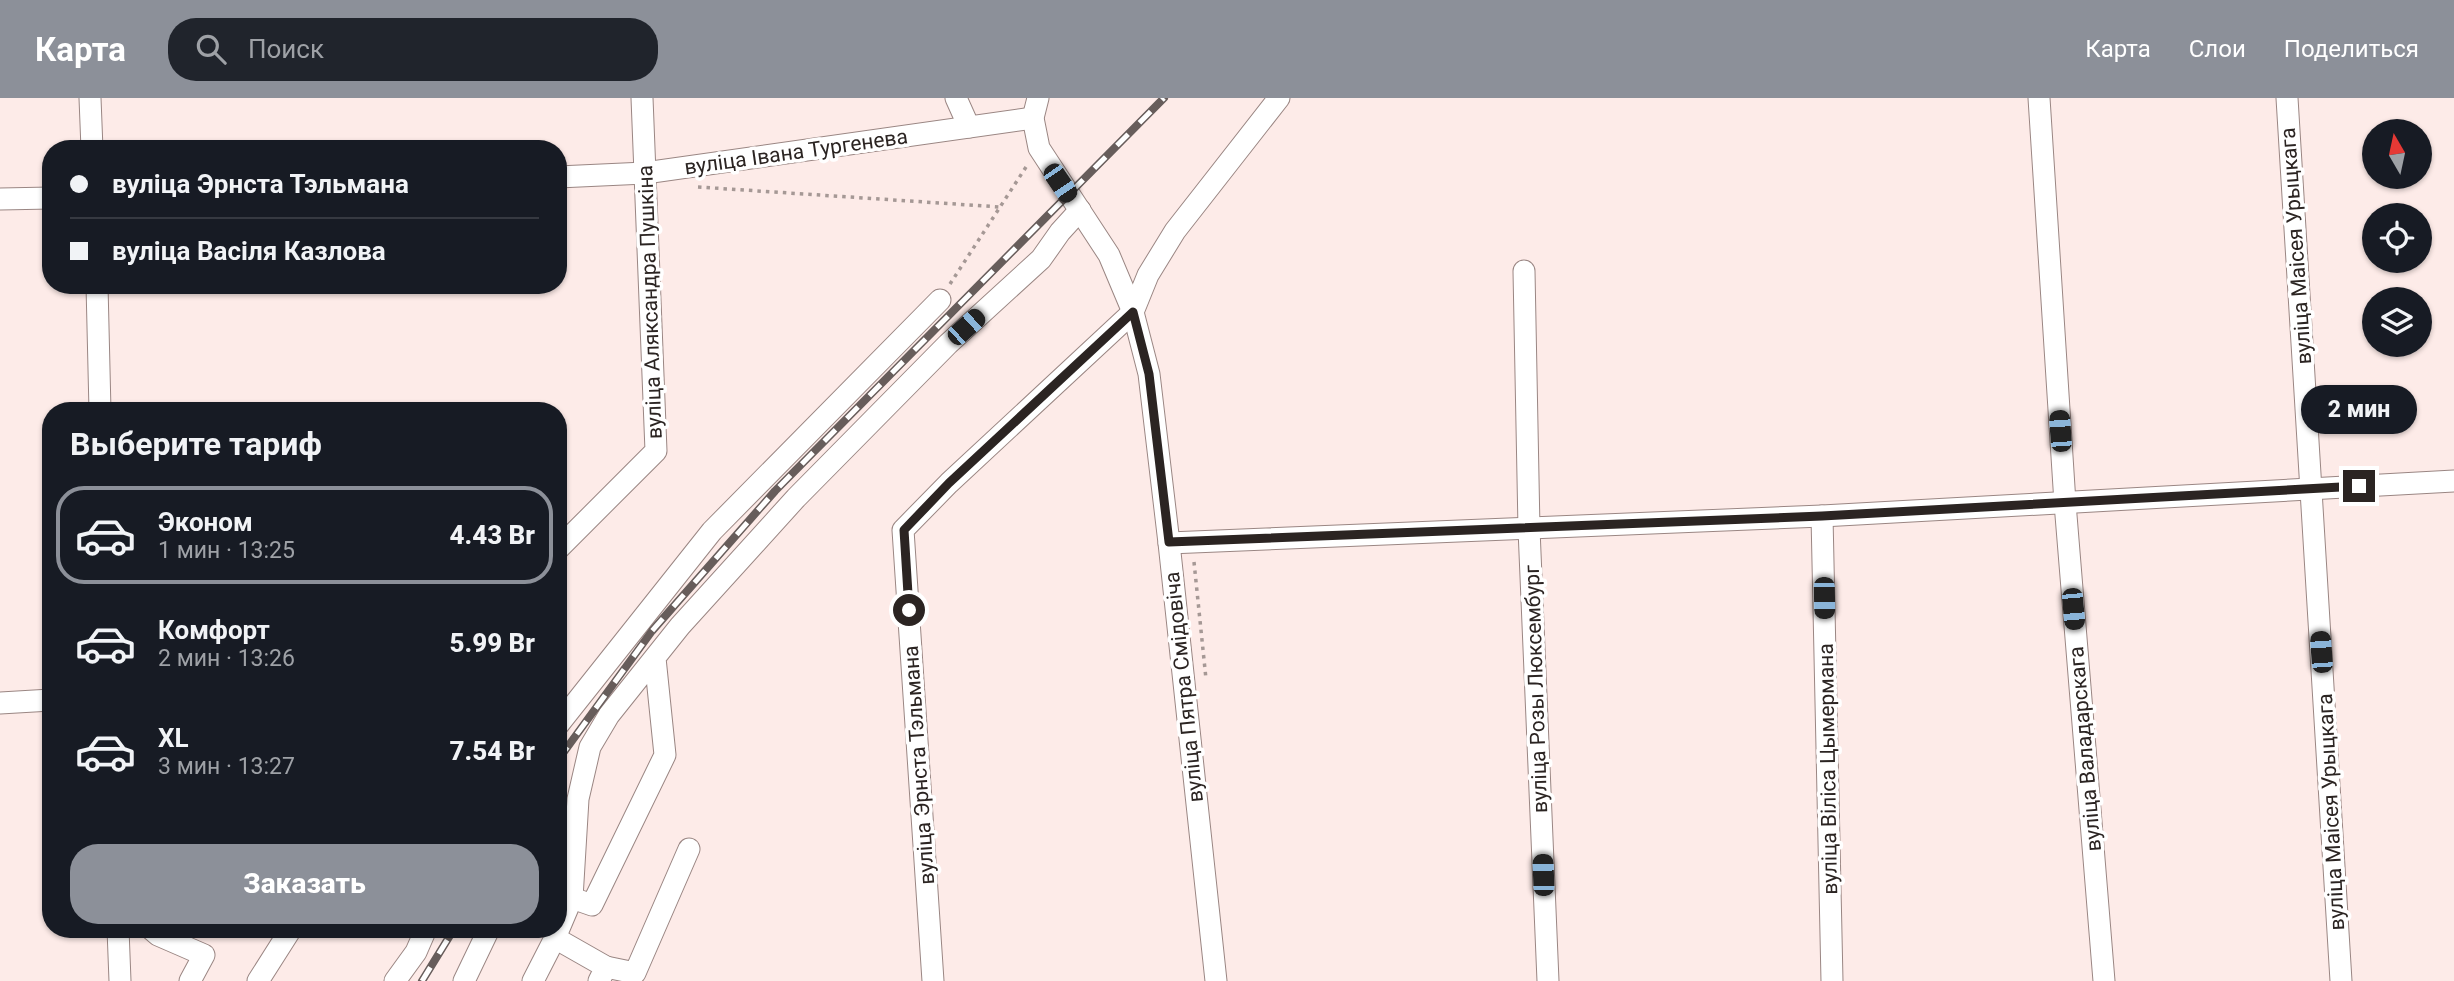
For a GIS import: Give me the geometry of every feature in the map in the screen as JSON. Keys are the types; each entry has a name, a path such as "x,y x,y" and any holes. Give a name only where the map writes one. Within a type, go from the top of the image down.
{"street":[{"path":"90,98 92,140"},
{"name":"вуліца Аляксандра Пушкіна","path":"567,540 656,451 642,98"},
{"path":"956,98 969,127"},
{"path":"1133,312 1148,275 1175,230 1279,98"},
{"name":"вуліца Валадарскага","path":"2039,98 2065,503 2104,981"},
{"name":"вуліца Маісея Урыцкага","path":"2287,98 2341,981"},
{"path":"1036,108 1039,148"},
{"name":"вуліца Івана Тургенева","path":"567,177 645,173 969,127 1036,108"},
{"name":"вуліца Пятра Смідовіча","path":"1039,148 1109,255 1133,312 1149,374 1216,981"},
{"path":"0,199 42,198"},
{"path":"567,876 578,799 590,747 609,715 655,657 796,498 948,344 1041,259 1080,210"},
{"name":"вуліца Розы Люксембург","path":"1524,271 1529,529 1548,981"},
{"path":"97,294 100,402"},
{"path":"567,714 712,531 940,300"},
{"name":"вуліца Эрнста Тэльмана","path":"933,981 904,530 949,483 1133,312"},
{"path":"1169,542 1822,516 2454,481"},
{"name":"вуліца Віліса Цымермана","path":"1822,516 1832,981"},
{"path":"567,891 592,905 665,755 655,657"},
{"path":"0,703 42,701"},
{"path":"533,981 555,939 602,974 635,973 689,849"},
{"path":"118,938 120,981"},
{"path":"165,938 204,955 190,981"},
{"path":"258,981 285,938"},
{"path":"395,981 416,952 422,938"},
{"path":"464,981 485,938"}],"path":[{"path":"940,300 1039,148"},
{"path":"690,185 1000,207"}],"railway":[{"path":"567,748 652,631 775,491 1164,98"},
{"path":"422,981 448,938"}],"route":[{"path":"909,610 904,530 949,483 1133,312 1149,374 1169,542 1822,516 2359,486"}]}
